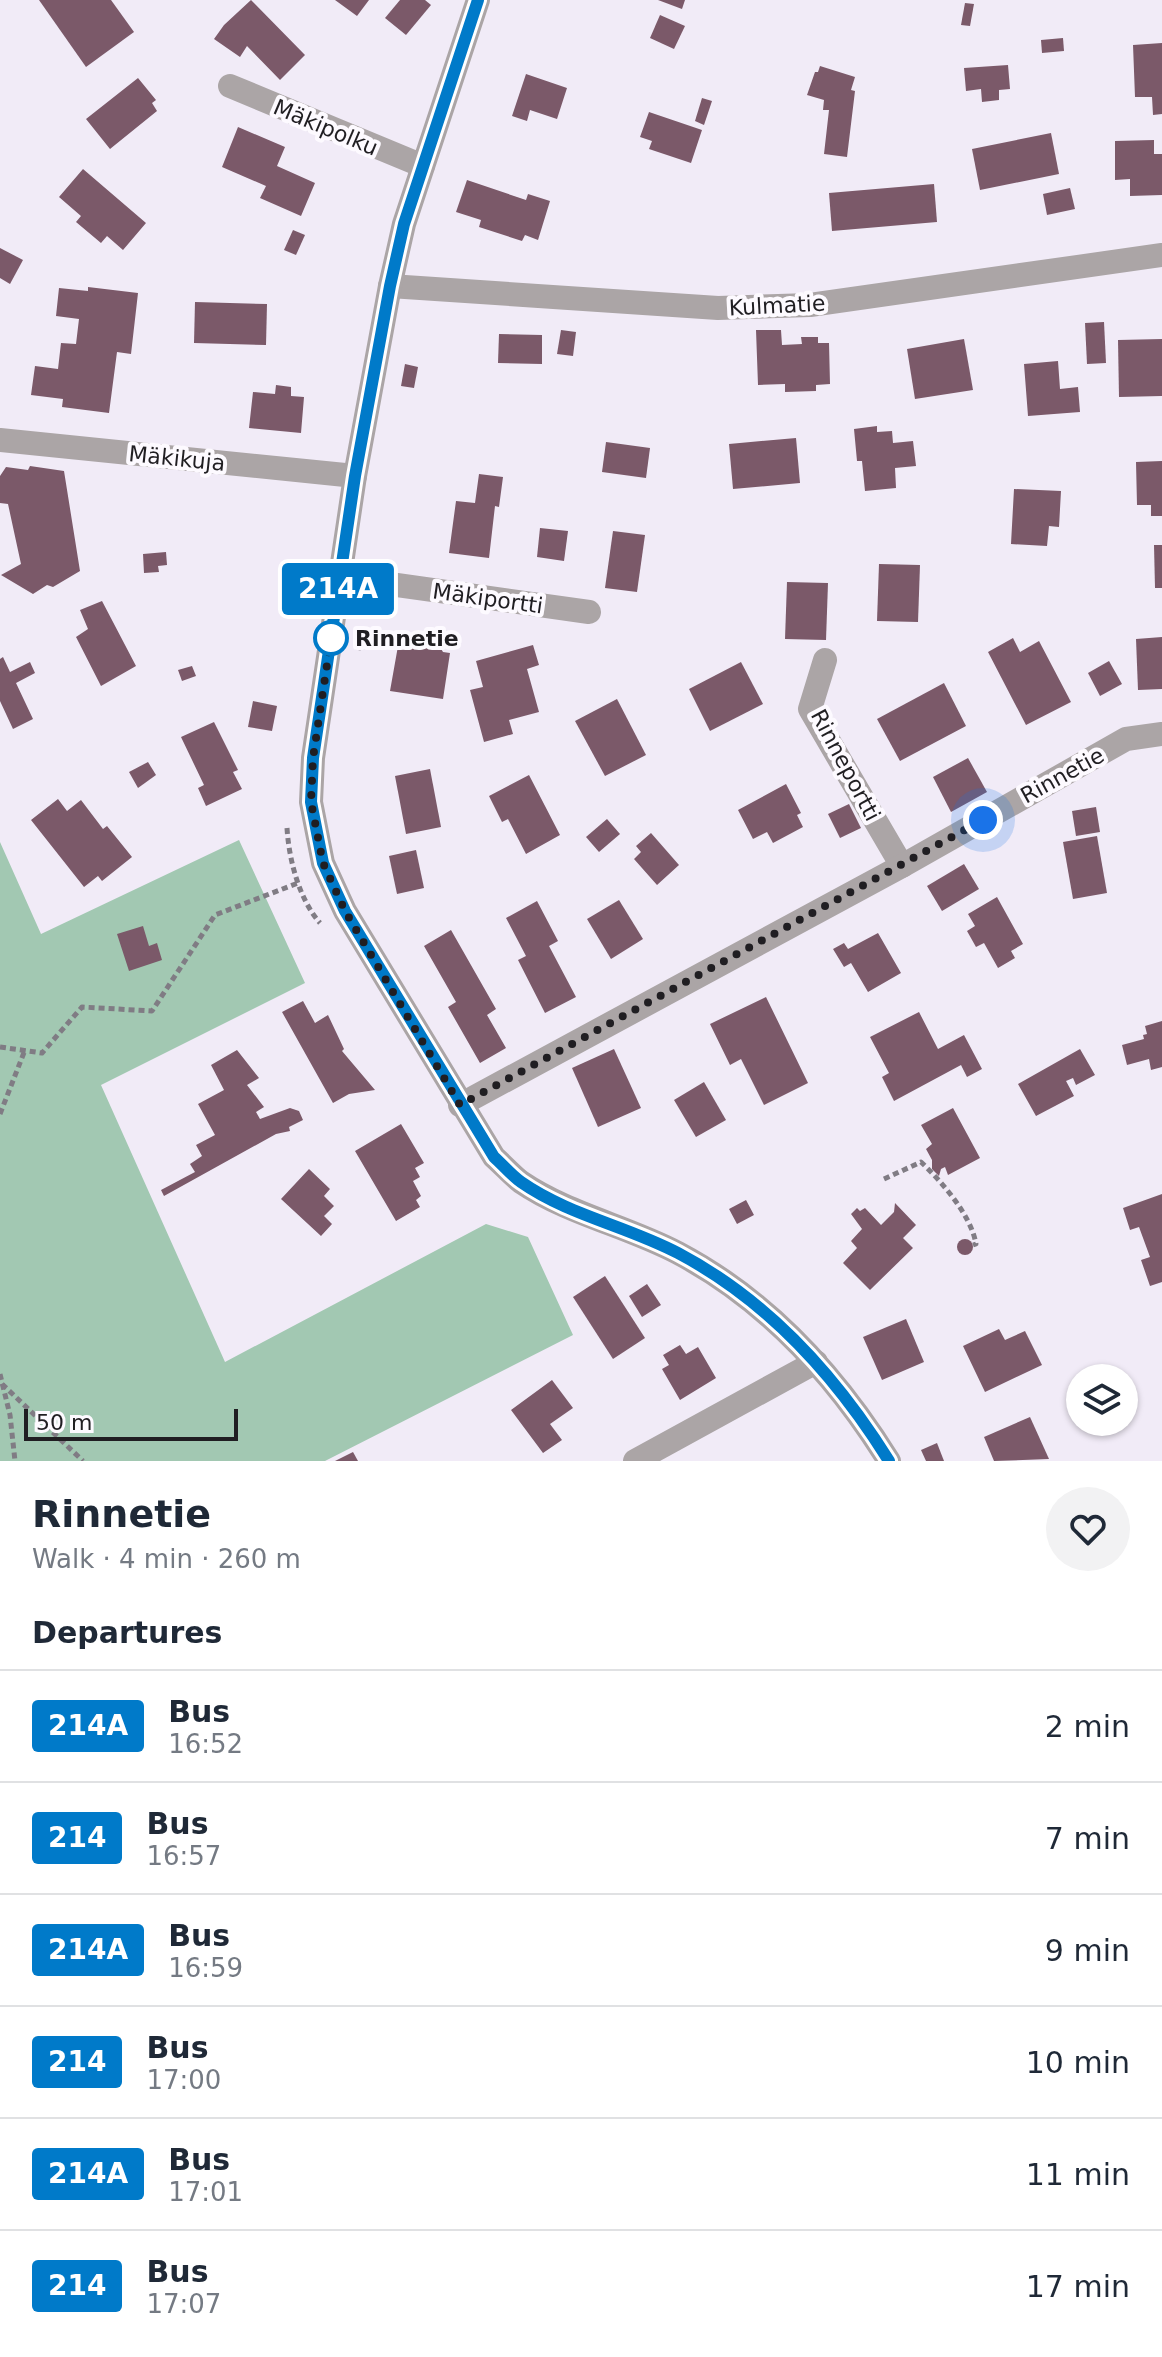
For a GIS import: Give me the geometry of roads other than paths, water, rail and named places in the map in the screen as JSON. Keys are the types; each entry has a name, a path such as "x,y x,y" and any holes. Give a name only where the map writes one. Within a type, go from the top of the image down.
{"street":[{"path":"478,0 404,224 355,476 313,758 311,802 323,863 345,911 494,1157 521,1182 572,1208 679,1253 741,1292 771,1316 816,1362 863,1419 889,1461"},
{"name":"Mäkipolku","path":"230,86 423,166"},
{"name":"Kulmatie","path":"390,286 718,308 810,305 1162,255"},
{"name":"Mäkikuja","path":"0,440 355,476"},
{"name":"Mäkiportti","path":"340,577 589,612"},
{"name":"Rinneportti","path":"825,660 810,709 902,866"},
{"name":"Rinnetie","path":"460,1105 902,866 1126,739 1162,734"},
{"path":"635,1461 816,1362"}],"place":[{"name":"Rinnetie","path":"331,638"}]}
